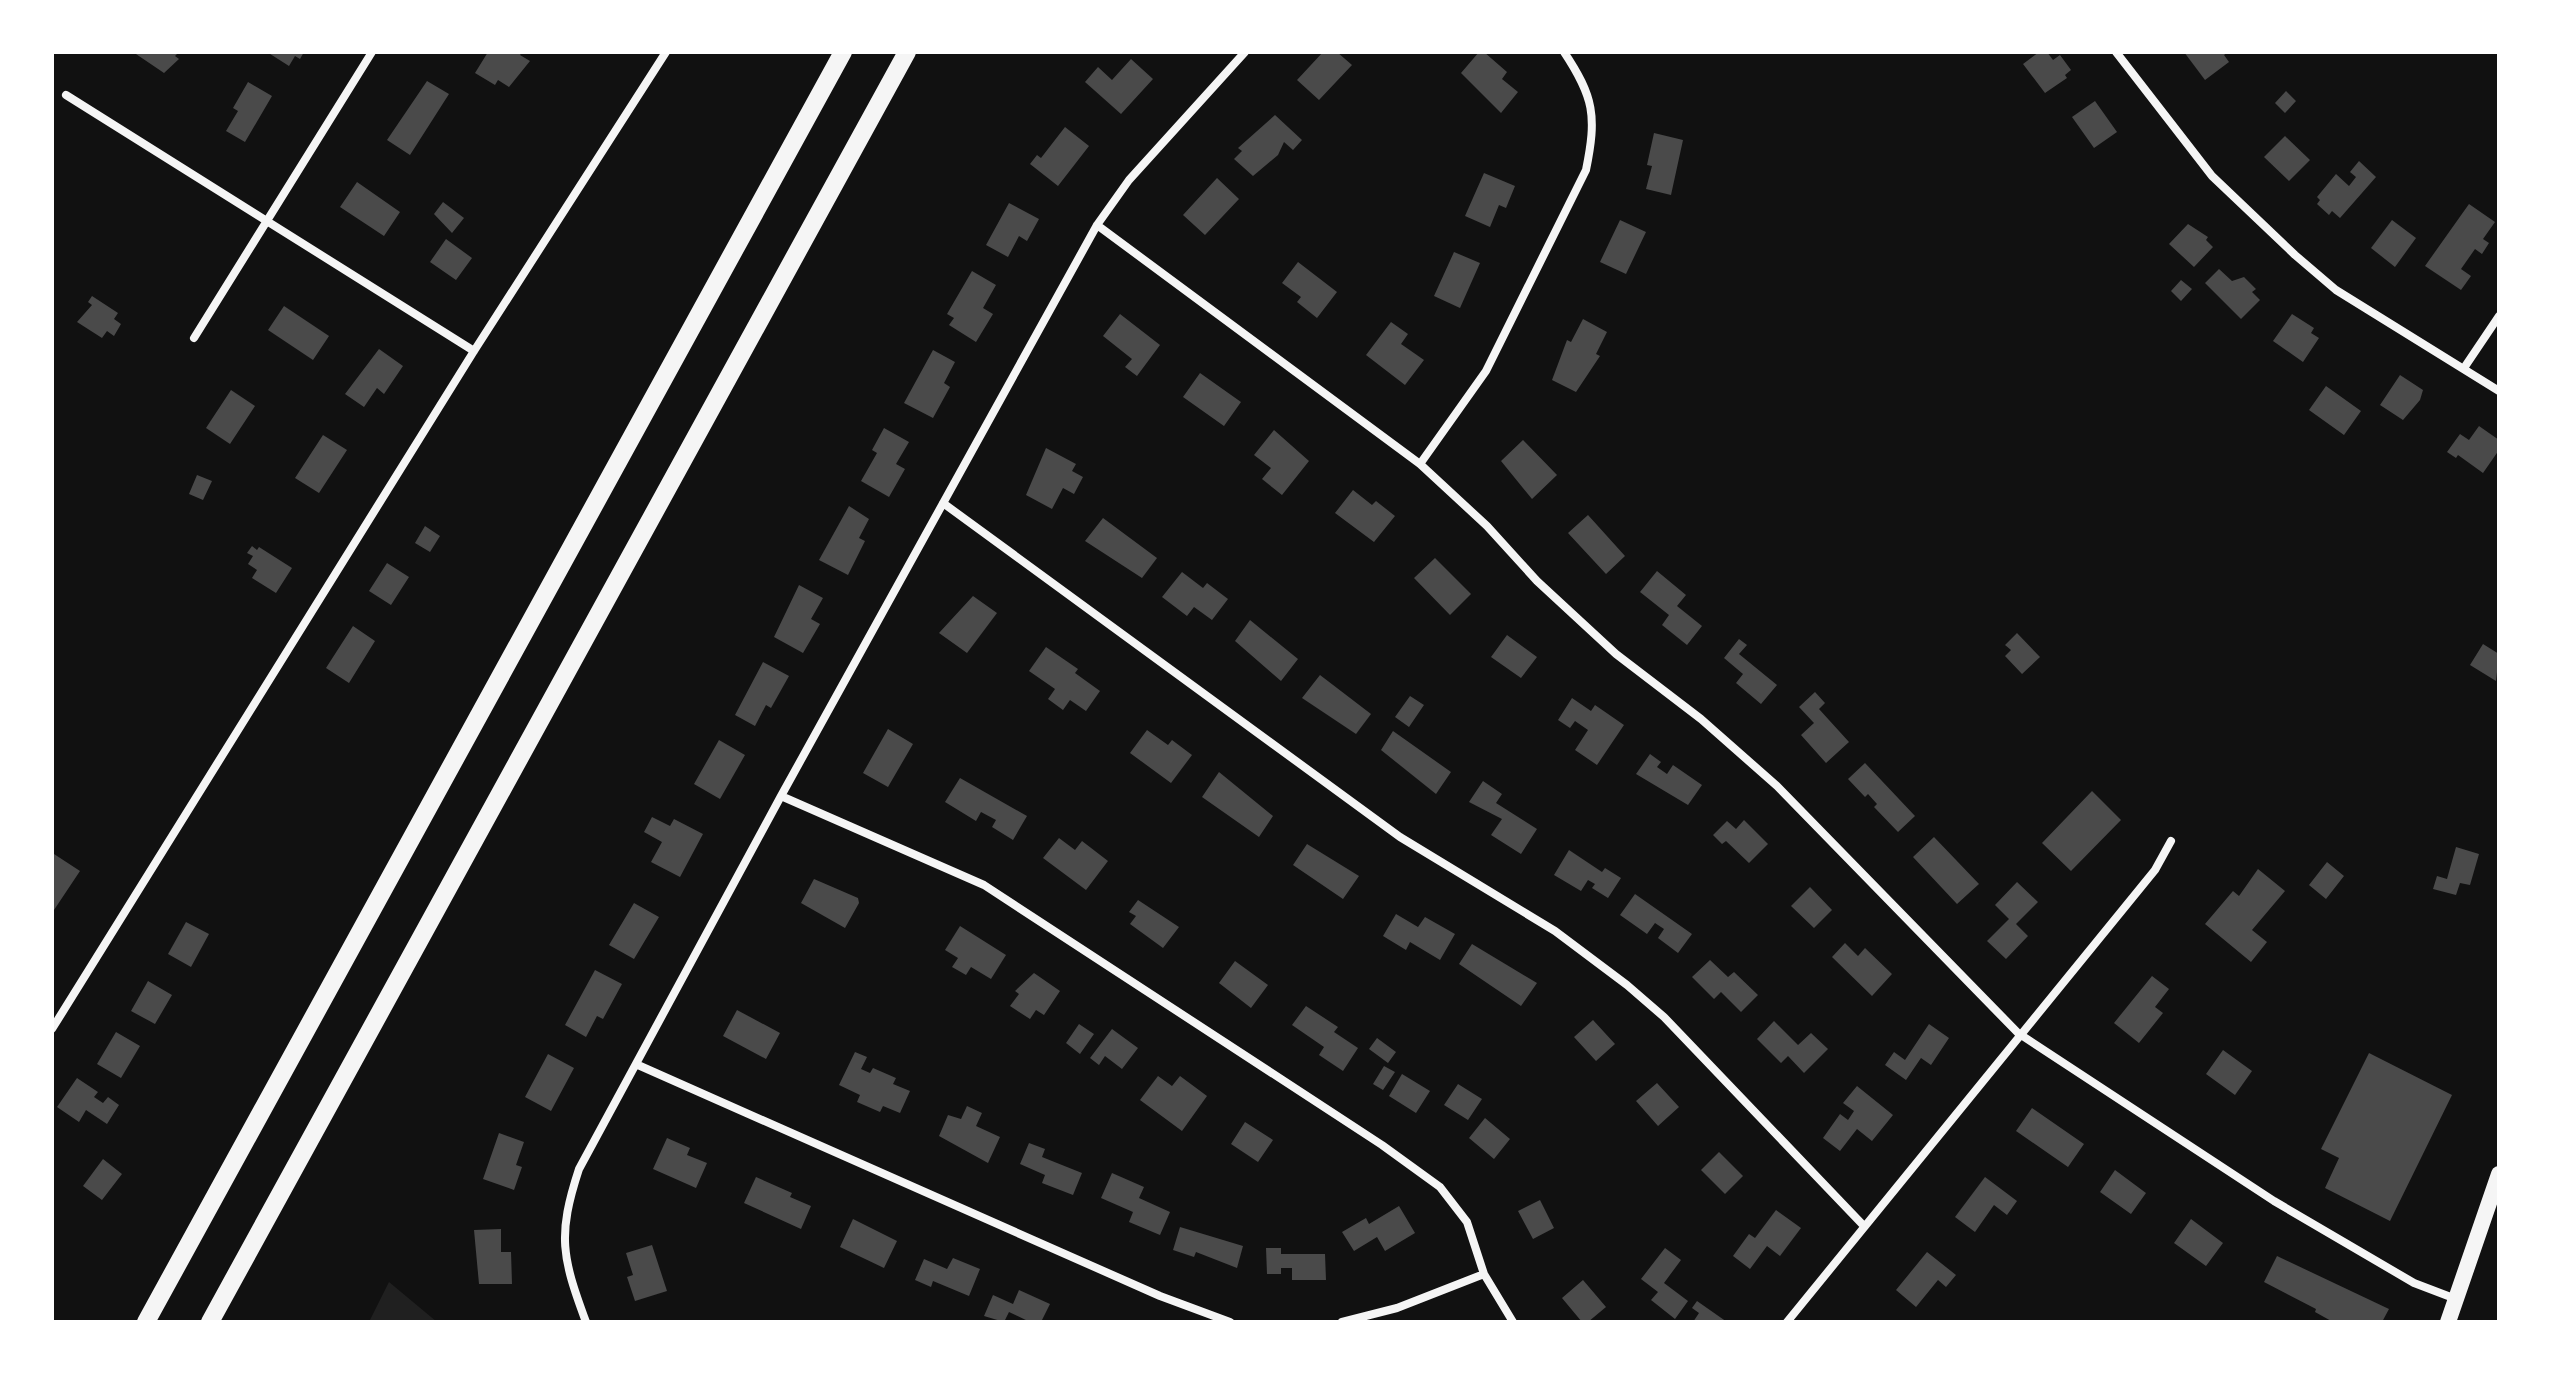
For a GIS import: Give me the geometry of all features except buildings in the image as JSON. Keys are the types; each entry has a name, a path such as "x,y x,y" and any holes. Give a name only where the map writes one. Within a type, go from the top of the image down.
{"highway":[{"path":"146,1322 843,52"},
{"path":"210,1322 907,52"}],"main road":[{"path":"2448,1322 2499,1174"}],"street":[{"path":"194,338 263,222 372,52"},
{"path":"52,1029 474,351 666,52"},
{"path":"586,1322 564,1264 564,1214 579,1169 1097,225 1129,180 1245,52"},
{"path":"1420,464 1486,371 1586,170 1594,134 1587,88 1564,52"},
{"path":"2116,52 2212,176 2295,255 2336,290 2499,391"},
{"path":"66,95 263,222 474,351"},
{"path":"1097,225 1420,464 1487,526 1537,581 1616,654 1701,719 1777,786 2018,1033 2274,1201 2414,1283 2457,1300"},
{"path":"2464,368 2499,316"},
{"path":"943,503 1400,837 1555,931 1627,985 1664,1017 1863,1225"},
{"path":"781,796 984,885 1382,1145 1440,1187 1467,1222 1484,1274 1513,1322"},
{"path":"1787,1322 2018,1033 2155,870 2171,841"},
{"path":"638,1065 1160,1296 1230,1322"},
{"path":"1342,1322 1397,1308 1484,1274"}],"shaded area":[{"path":"389,1282 437,1322 369,1322"}]}
